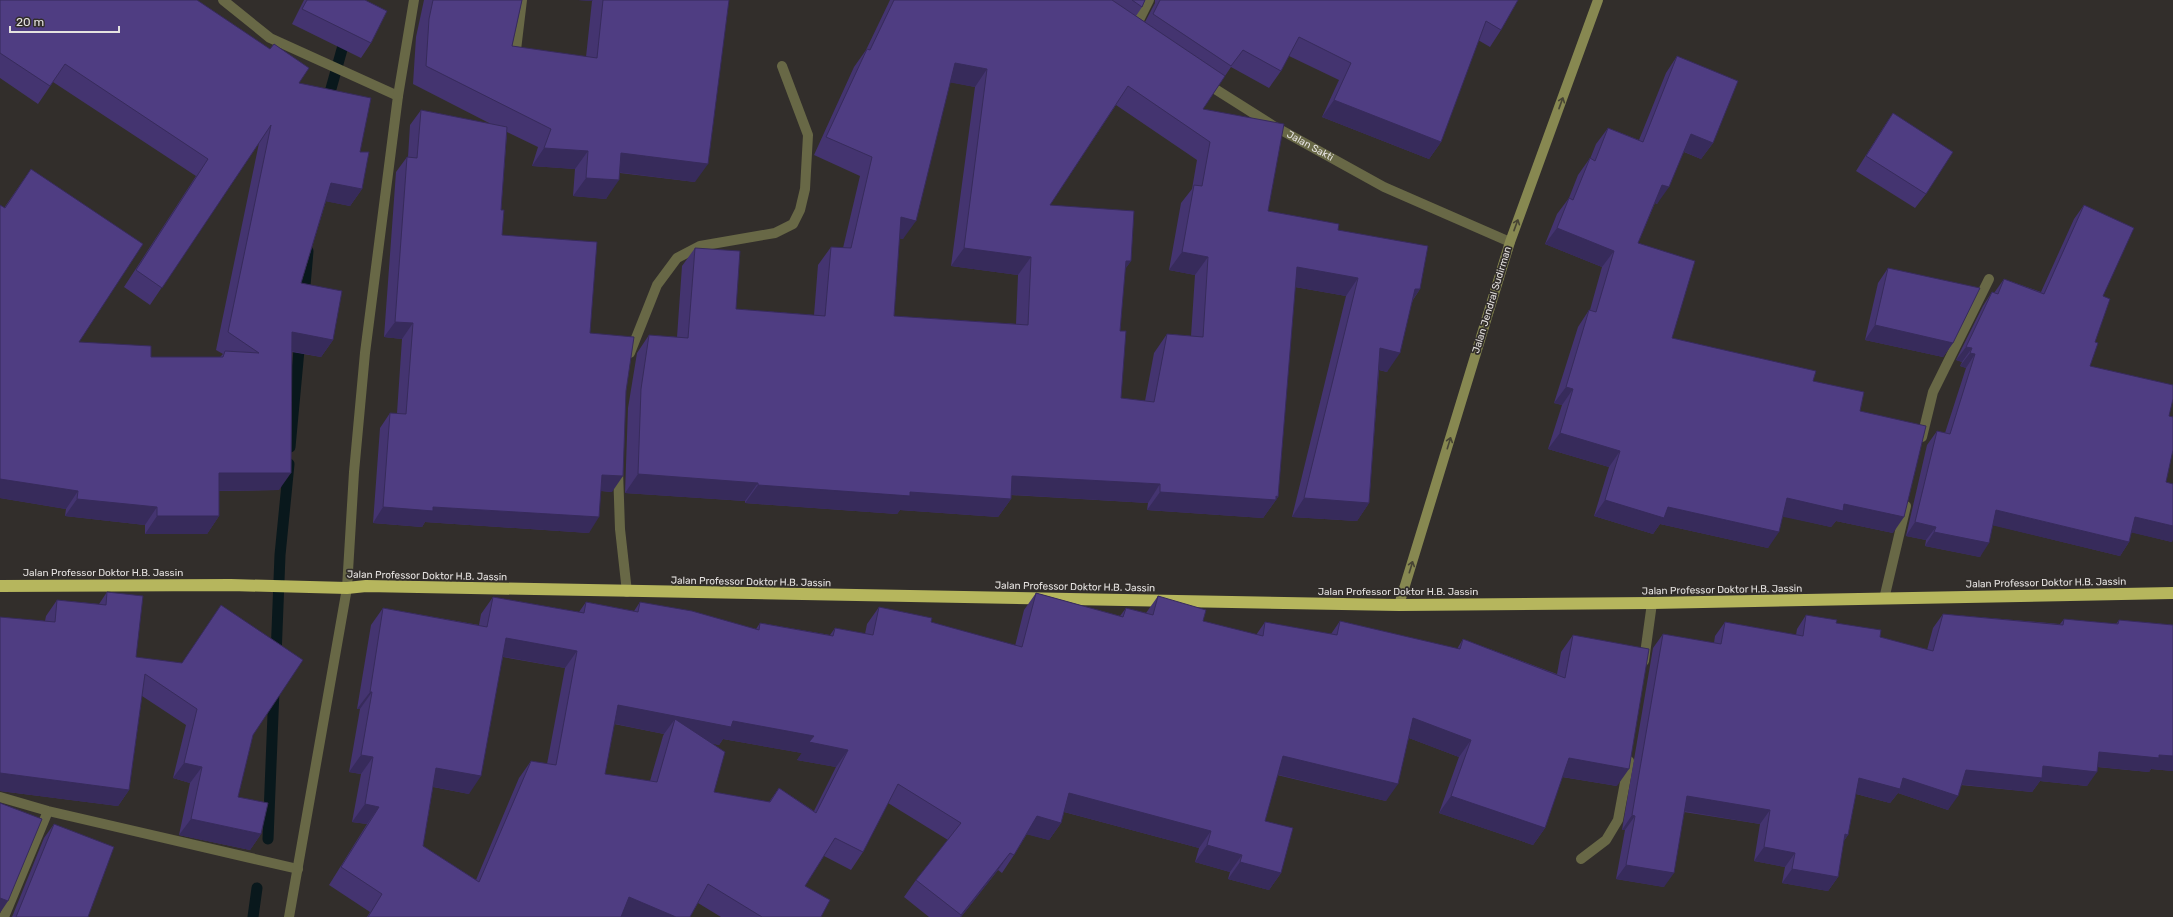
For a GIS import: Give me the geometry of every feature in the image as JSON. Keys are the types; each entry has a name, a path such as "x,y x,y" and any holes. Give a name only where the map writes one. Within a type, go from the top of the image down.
{"highway":[{"name":"Jalan Professor Doktor H.B. Jassin","path":"0,586 231,584 347,588 366,586 1399,605 1652,603 2173,593"}],"street":[{"path":"223,0 270,38 398,96"},
{"path":"289,917 347,588 354,472 365,353 398,96 414,0"},
{"path":"516,50 522,0"},
{"path":"1133,32 1149,0"},
{"name":"Jalan Jendral Sudirman","path":"1399,605 1510,242 1598,0"},
{"path":"627,365 631,347 657,285 677,258 700,246 775,233 793,224 800,210 805,189 808,135 782,66"},
{"name":"Jalan Sakti","path":"1195,76 1272,125 1384,187 1510,242"},
{"path":"1920,446 1933,392 1989,279"},
{"path":"619,461 620,529 627,592"},
{"path":"1884,599 1907,500"},
{"path":"1643,672 1652,603"},
{"path":"1581,859 1606,840 1618,820 1630,753"},
{"path":"0,797 48,811 298,869"},
{"path":"4,917 48,811"}],"building":[{"path":"0,0 197,0 270,49 274,44 309,68 299,83 371,98 360,152 369,152 362,189 331,183 301,283 342,291 333,340 292,332 291,473 219,473 219,516 157,516 157,507 77,499 78,491 0,479 0,205 5,208 31,169 143,244 79,342 151,346 151,357 223,357 225,351 259,353 228,332 271,125 162,288 136,270 208,159 65,64 50,86 0,53"},
{"path":"307,0 365,0 387,11 371,43 302,9"},
{"path":"433,0 522,0 512,46 597,58 603,0 729,0 708,164 621,153 619,180 586,178 588,151 544,148 551,129 426,66 429,19"},
{"path":"894,0 1112,0 1225,76 1203,109 1284,124 1268,211 1339,224 1338,230 1428,246 1420,289 1415,289 1400,353 1380,348 1369,503 1304,498 1358,278 1297,267 1278,497 1276,496 1276,500 1160,492 1160,484 1012,476 1011,499 910,492 910,496 758,485 758,483 638,474 641,389 649,335 688,338 695,248 740,251 736,309 825,316 831,247 851,248 872,157 826,137 867,49 870,50","holes":["955,63 987,69 964,248 1031,257 1028,325 894,316 901,217 916,221","1128,86 1210,142 1202,186 1194,185 1182,252 1208,257 1203,337 1167,334 1154,402 1121,398 1126,331 1120,331 1126,261 1131,261 1134,211 1050,205"]},
{"path":"1132,0 1145,0 1142,7"},
{"path":"1160,0 1518,0 1501,30 1486,21 1441,142 1334,100 1351,63 1299,37 1281,71 1243,50 1231,66 1153,14"},
{"path":"1677,56 1738,81 1713,143 1691,134 1669,187 1662,185 1638,243 1695,261 1672,338 1816,371 1813,381 1864,392 1860,411 1926,426 1904,517 1844,504 1843,511 1787,498 1779,532 1668,507 1664,518 1605,500 1620,451 1560,433 1573,389 1566,387 1589,310 1596,312 1614,251 1557,228 1569,198 1573,200 1590,158 1595,161 1608,128 1643,142"},
{"path":"421,110 507,127 501,210 504,210 502,235 597,242 590,333 634,337 626,391 623,476 602,475 599,517 433,507 433,511 383,507 390,413 406,414 413,323 395,322 407,157 417,158"},
{"path":"1893,113 1953,152 1926,194 1866,156"},
{"path":"2084,205 2134,228 2103,296 2110,299 2095,342 2098,343 2090,366 2173,385 2173,399 2169,416 2173,417 2173,450 2166,482 2173,484 2173,526 2135,517 2129,542 1996,510 1989,543 1934,532 1936,527 1915,522 1937,431 1950,434 1975,354 1970,353 1972,348 1966,347 1992,292 1998,294 2004,279 2044,294"},
{"path":"1888,268 1980,288 1953,343 1875,325"},
{"path":"107,592 143,596 136,657 182,663 221,605 303,660 253,735 238,797 268,803 261,834 191,819 202,767 184,763 197,709 145,674 129,790 0,773 0,617 55,622 57,600 106,605"},
{"path":"1036,593 1123,617 1126,608 1153,615 1158,596 1206,610 1203,621 1263,636 1265,622 1337,635 1340,621 1460,649 1463,639 1565,678 1573,635 1649,649 1629,769 1569,758 1545,828 1451,796 1471,740 1413,718 1398,784 1283,756 1265,821 1293,828 1281,873 1240,862 1242,855 1207,845 1211,831 1069,793 1061,823 1037,816 1014,855 1010,853 961,915 916,880 961,823 898,784 863,852 835,838 805,886 830,900 821,917 762,917 708,884 690,917 676,917 629,897 621,917 368,917 382,894 341,867 379,807 365,804 373,757 361,755 372,692 370,692 383,608 487,627 493,597 584,613 586,602 638,612 640,602 692,611 759,630 760,623 833,636 835,628 873,635 879,607 932,618 931,622 1022,647","holes":["506,638 577,651 556,765 531,761 479,882 423,846 436,768 481,776","618,705 731,727 733,721 814,736 809,742 848,750 816,813 779,788 770,802 714,792 725,752 675,719 657,782 605,774"]},
{"path":"1943,614 2063,625 2064,619 2118,624 2119,620 2173,625 2173,756 2159,755 2159,758 2099,752 2097,772 2043,766 2042,778 1966,770 1958,796 1903,778 1900,789 1859,778 1848,835 1845,834 1838,877 1792,869 1795,853 1764,847 1770,810 1687,796 1674,873 1626,865 1635,816 1632,815 1663,634 1721,644 1725,622 1803,636 1806,615 1837,620 1836,623 1881,630 1880,637 1933,651"},
{"path":"0,803 42,819 8,901 0,898"},
{"path":"54,824 114,847 88,917 16,917"}],"waterway":[{"path":"327,103 346,35"},
{"path":"304,297 308,251"},
{"path":"290,447 300,339"},
{"path":"276,656 280,555 289,464"},
{"path":"268,839 274,690"},
{"path":"253,917 257,888"}]}
